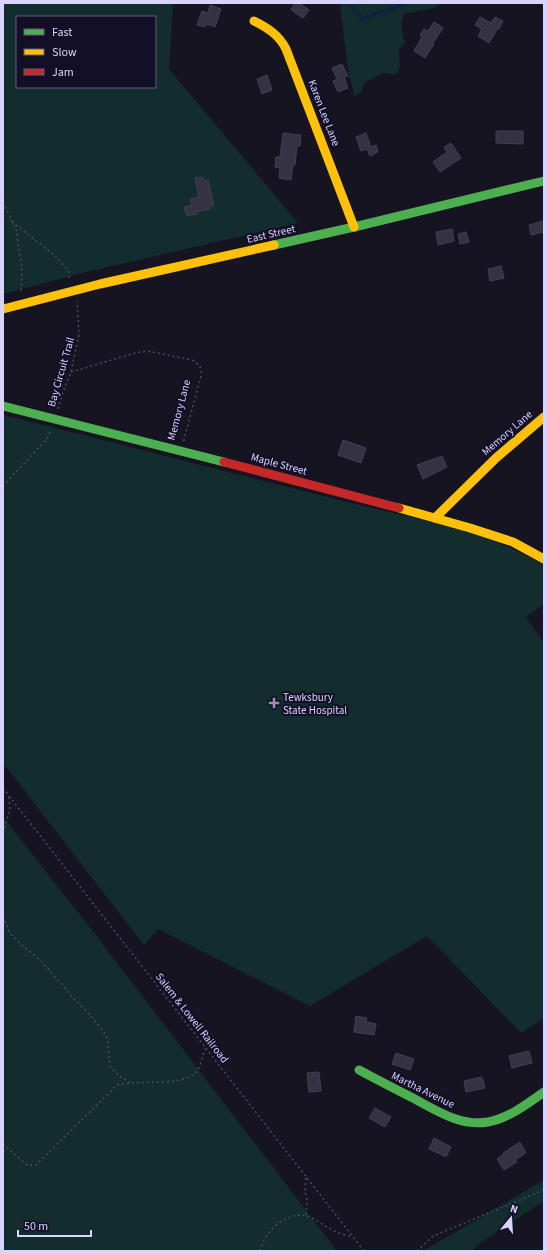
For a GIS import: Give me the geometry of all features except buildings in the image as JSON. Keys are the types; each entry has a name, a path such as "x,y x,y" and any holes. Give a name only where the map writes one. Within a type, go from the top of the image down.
{"street":[{"name":"Karen Lee Lane","path":"254,21 275,33 285,45 354,227"},
{"name":"East Street","path":"3,309 100,284 354,227 544,181"},
{"name":"Maple Street","path":"3,406 435,518 513,542 544,558"},
{"name":"Memory Lane","path":"435,518 496,458 544,417"},
{"name":"Martha Avenue","path":"359,1070 441,1113 459,1120 480,1123 496,1120 526,1104 544,1092"}],"path":[{"name":"Bay Circuit Trail","path":"3,202 16,229 22,269 20,305"},
{"name":"Bay Circuit Trail","path":"3,486 47,439 56,420 63,392 71,372 79,334 78,308 67,268 52,253 12,222"},
{"name":"Memory Lane","path":"71,372 135,353 148,351 192,360 198,363 201,366 201,376 180,452"},
{"path":"3,788 10,801 10,809 3,833"},
{"name":"Salem & Lowell Railroad","path":"8,795 364,1251"},
{"path":"3,916 10,933 42,962 104,1032 108,1041 110,1067 120,1077 131,1083"},
{"path":"3,1144 27,1165 36,1165 117,1085 185,1079 194,1075 199,1067 205,1048"},
{"path":"306,1177 306,1215"},
{"path":"417,1251 432,1236 544,1190"},
{"path":"260,1251 262,1244 270,1231 288,1216 306,1215 317,1220 326,1227 346,1236 353,1237"}],"green space":[{"path":"3,3 173,3 169,69 298,223 82,273 3,294"},
{"path":"340,3 442,3 434,8 404,14 402,28 405,42 399,50 400,67 397,74 383,73 364,83 361,93 354,96 349,72"},
{"name":"Tewksbury State Hospital","path":"3,415 472,533 497,542 544,565 544,604 526,617 544,643 544,1018 521,1033 427,936 310,1006 158,929 144,945 3,763"},
{"path":"3,817 95,934 337,1251 3,1251"},
{"path":"544,1180 544,1201 480,1243 472,1251 423,1251"}],"waterway":[{"path":"349,3 362,19 408,3"}],"traffic: fast":[{"path":"274,245 544,181"},
{"path":"3,406 224,462"},
{"path":"359,1070 438,1112 467,1122 478,1123 496,1120 518,1110 544,1092"}],"traffic: slow":[{"path":"254,21 273,32 286,49 354,227"},
{"path":"3,309 100,284 274,245"},
{"path":"435,518 496,458 544,417"},
{"path":"399,508 513,542 544,559"}],"traffic: jam":[{"path":"224,462 399,508"}],"place":[{"name":"Tewksbury State Hospital","path":"274,703"}]}
